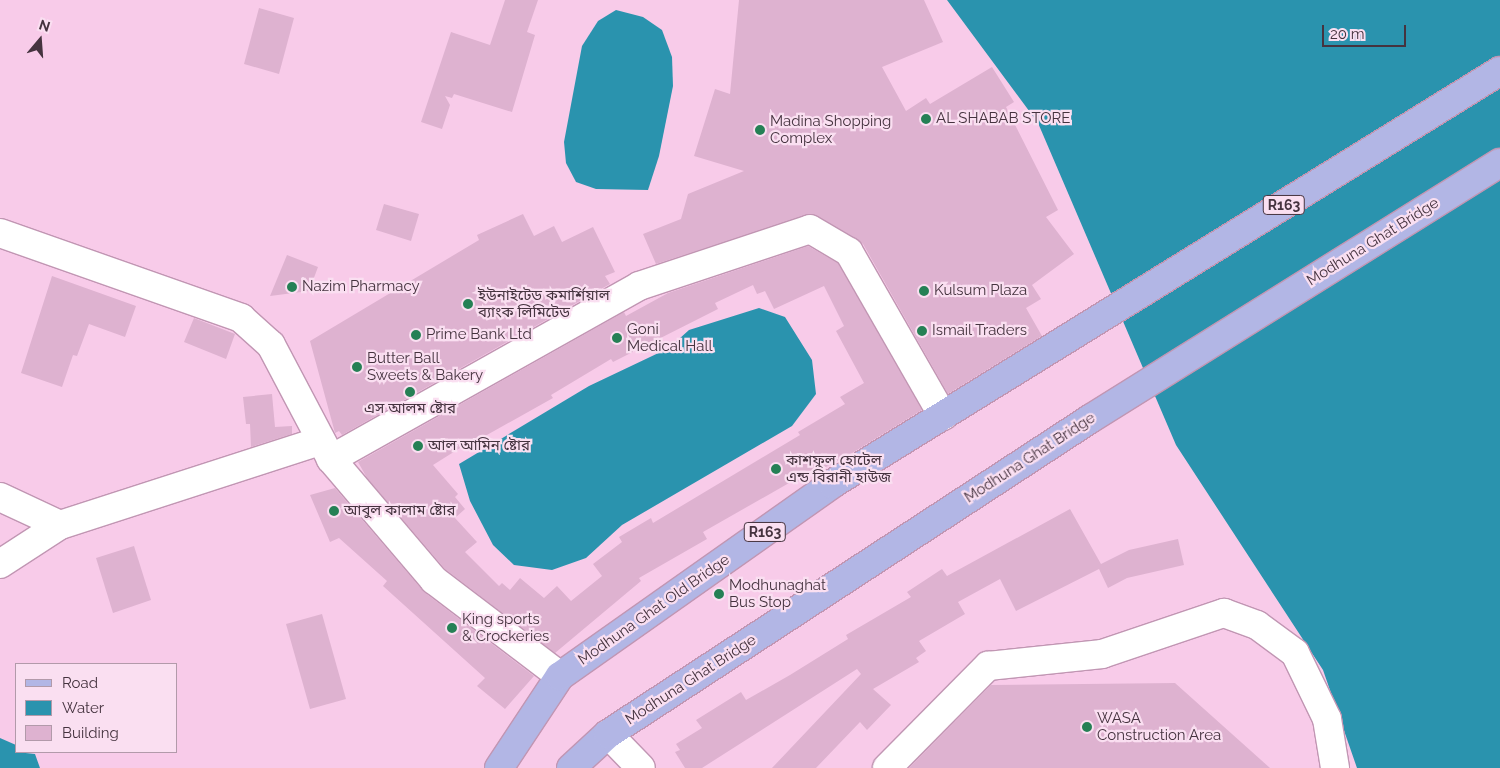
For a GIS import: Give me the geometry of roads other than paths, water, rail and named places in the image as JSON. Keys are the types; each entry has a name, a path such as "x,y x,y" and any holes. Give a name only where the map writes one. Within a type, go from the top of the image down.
{"main road":[{"name":"Modhuna Ghat Old Bridge","path":"499,768 560,676 832,484 1500,71"},
{"name":"Modhuna Ghat Bridge","path":"571,768 608,734 1090,418 1500,163"}],"street":[{"path":"0,564 60,525 326,450 639,286 810,229 849,252 944,416"},
{"path":"0,233 241,318 271,345 326,450 434,580 560,676"},
{"path":"0,497 60,525"},
{"path":"887,768 988,666 1102,654 1224,613 1257,625 1295,653 1327,719 1335,768"},
{"path":"608,734 641,768"}],"water":[{"path":"947,0 1500,0 1500,768 1357,768 1323,670 1176,445 1038,123"},
{"path":"616,10 643,17 662,30 672,57 673,86 659,156 648,190 596,189 576,182 566,163 564,142 582,46 598,21"},
{"path":"759,308 785,317 812,360 816,394 792,426 622,525 586,558 552,570 514,565 493,545 470,501 459,464 589,386 669,348 689,330"},
{"path":"0,738 15,745 15,753 35,754 40,768 0,768"}],"place":[{"name":"AL SHABAB STORE","path":"926,119"},
{"name":"Madina Shopping Complex","path":"760,130"},
{"name":"Nazim Pharmacy","path":"292,287"},
{"name":"Kulsum Plaza","path":"924,291"},
{"name":"ইউনাইটেড কমার্শিয়াল ব্যাংক লিমিটেড","path":"468,304"},
{"name":"Ismail Traders","path":"922,331"},
{"name":"Prime Bank Ltd","path":"416,335"},
{"name":"Goni Medical Hall","path":"617,338"},
{"name":"Butter Ball Sweets & Bakery","path":"357,367"},
{"name":"এস আলম ষ্টোর","path":"410,392"},
{"name":"আল আমিন ষ্টোর","path":"418,446"},
{"name":"কাশফুল হোটেল এন্ড বিরানী হাউজ","path":"776,469"},
{"name":"আবুল কালাম ষ্টোর","path":"334,511"},
{"name":"Modhunaghat Bus Stop","path":"719,594"},
{"name":"King sports & Crockeries","path":"452,628"},
{"name":"WASA Construction Area","path":"1087,727"}]}
